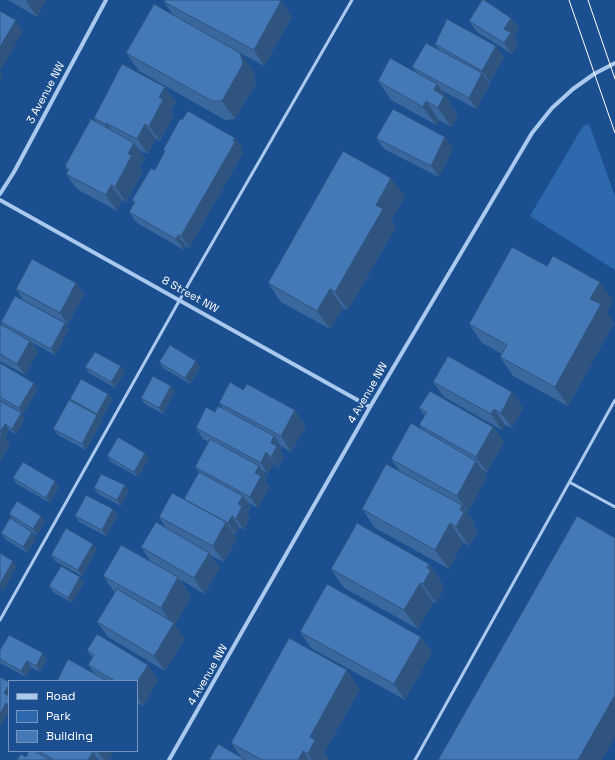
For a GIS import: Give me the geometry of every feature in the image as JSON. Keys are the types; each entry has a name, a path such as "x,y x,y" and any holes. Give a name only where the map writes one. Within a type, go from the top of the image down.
{"street":[{"name":"3 Avenue NW","path":"0,194 14,172 106,0"},
{"name":"4 Avenue NW","path":"169,760 370,407 532,133 552,108 573,89 594,74 615,63"},
{"name":"8 Street NW","path":"0,200 180,299 370,407"}],"lane":[{"path":"0,620 180,299 352,0"},
{"path":"415,760 571,483 615,400"},
{"path":"571,483 615,507"}],"green space":[{"path":"589,124 615,196 615,270 530,216 583,126"}],"building":[{"path":"165,0 281,1 254,50 164,2"},
{"path":"482,0 511,18 504,29 511,33 504,43 469,21"},
{"path":"154,4 240,53 243,64 222,101 212,101 126,53"},
{"path":"0,11 16,20 0,47"},
{"path":"447,19 496,46 482,71 435,44"},
{"path":"426,43 482,73 469,98 412,67"},
{"path":"390,58 437,84 434,90 444,96 438,108 426,101 423,107 378,81"},
{"path":"122,64 165,87 159,97 163,100 149,126 145,124 137,139 94,118"},
{"path":"393,109 445,137 431,166 376,138"},
{"path":"188,111 235,138 233,141 235,142 181,236 178,235 176,239 129,212 135,202 132,200 151,168 155,170 165,151 163,150 180,119 182,120"},
{"path":"91,119 134,143 128,154 132,155 115,187 111,185 106,195 66,174 69,169 65,166"},
{"path":"343,151 391,178 376,205 383,209 335,292 330,289 317,311 268,283"},
{"path":"512,247 547,266 553,256 600,282 590,299 601,304 555,387 500,357 507,345 469,324"},
{"path":"32,259 76,283 60,313 16,289"},
{"path":"15,296 65,323 51,349 1,322"},
{"path":"0,324 30,341 17,364 0,354"},
{"path":"170,345 196,361 185,378 159,362"},
{"path":"95,352 121,366 111,382 85,367"},
{"path":"448,356 512,392 501,413 494,409 491,414 433,382"},
{"path":"0,363 34,383 19,408 0,397"},
{"path":"153,376 171,386 159,408 141,398"},
{"path":"81,379 108,394 97,414 70,399"},
{"path":"230,382 243,390 247,384 295,410 281,436 219,403"},
{"path":"430,391 493,427 476,457 419,425 427,412 419,408"},
{"path":"69,400 97,415 82,444 53,429"},
{"path":"0,401 21,413 12,429 5,424 0,432"},
{"path":"218,406 274,436 271,443 277,446 271,457 266,452 261,463 196,428 206,407 215,412"},
{"path":"411,423 476,461 457,496 391,459"},
{"path":"118,437 145,453 134,472 107,456"},
{"path":"210,439 259,466 255,473 261,476 250,497 195,467"},
{"path":"23,462 55,481 46,498 13,478"},
{"path":"386,464 462,505 460,510 464,512 456,527 450,523 435,550 362,509"},
{"path":"199,472 243,496 238,504 242,506 236,519 232,516 228,523 184,499"},
{"path":"101,474 125,485 117,500 94,488"},
{"path":"172,493 226,522 213,546 159,517"},
{"path":"86,495 113,509 102,530 75,516"},
{"path":"17,501 41,516 33,529 9,514"},
{"path":"577,516 615,538 615,695 578,760 438,760"},
{"path":"10,518 32,532 23,547 1,533"},
{"path":"156,522 209,553 194,578 141,547"},
{"path":"357,523 429,564 427,568 431,570 423,584 420,583 404,610 331,569"},
{"path":"66,528 93,544 78,570 51,555"},
{"path":"121,545 178,577 161,608 103,576"},
{"path":"0,553 13,561 0,584"},
{"path":"61,566 80,577 68,598 49,586"},
{"path":"327,584 421,637 394,684 300,632"},
{"path":"117,589 174,623 154,656 97,622"},
{"path":"97,634 148,665 138,680 113,680 88,665 94,655 87,650"},
{"path":"9,635 43,653 36,666 27,661 21,671 0,659 0,650"},
{"path":"289,638 347,670 310,737 315,740 308,754 303,751 298,760 262,760 231,743"},
{"path":"68,659 105,680 58,680"},
{"path":"0,677 8,681 8,687 4,693 8,695 8,704 6,703 0,714"},
{"path":"218,744 246,760 209,760"},
{"path":"28,752 36,752 50,760 17,760 21,754 26,757"},
{"path":"41,752 93,752 88,760 54,760"}],"tram line":[{"path":"569,0 615,133"},
{"path":"588,0 615,79"}]}
